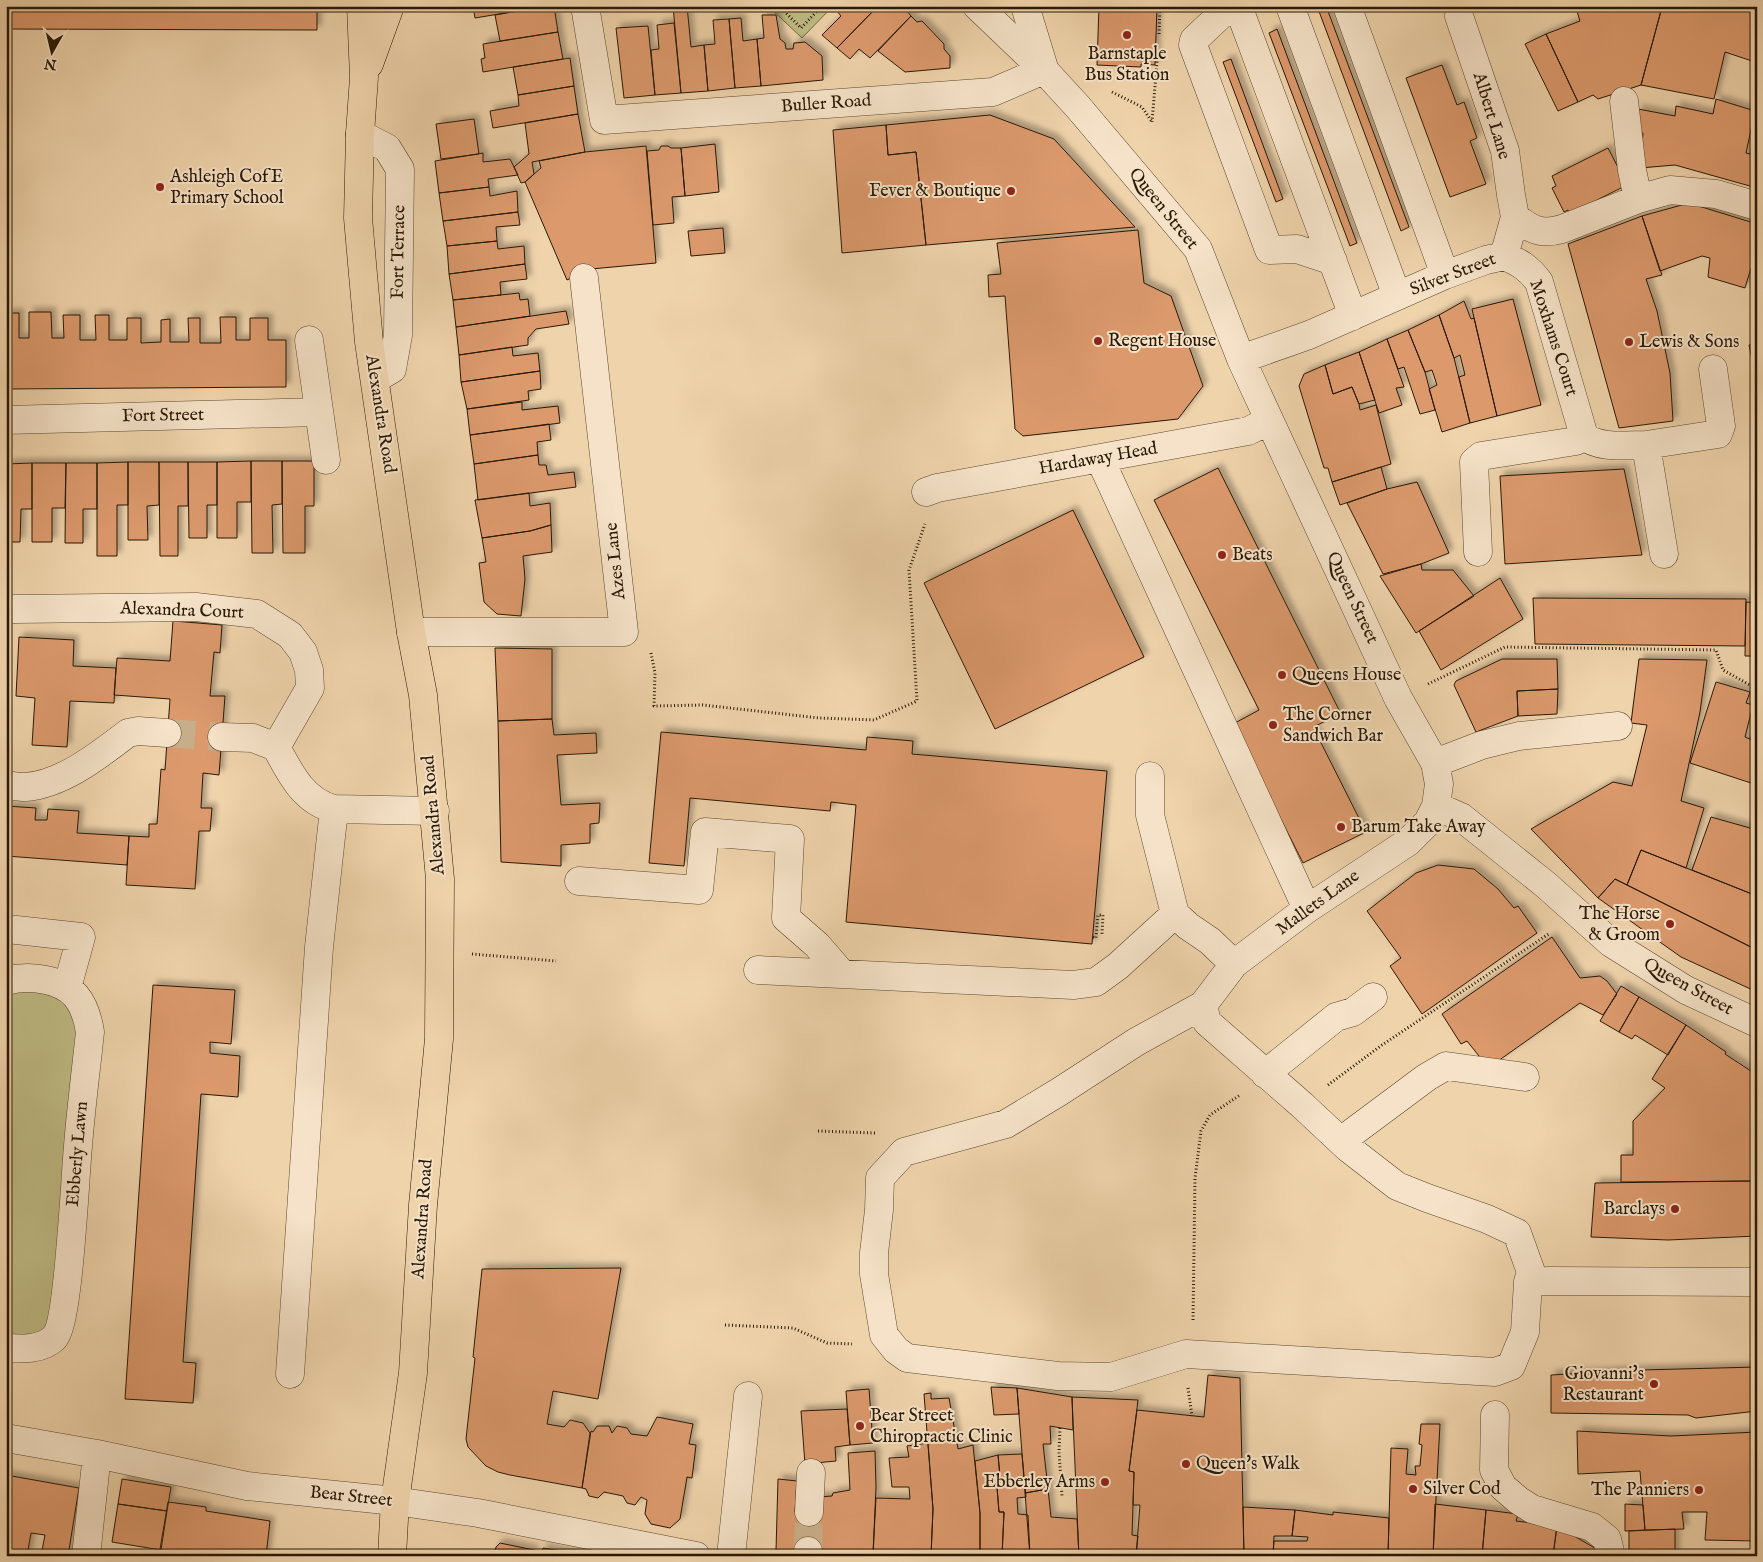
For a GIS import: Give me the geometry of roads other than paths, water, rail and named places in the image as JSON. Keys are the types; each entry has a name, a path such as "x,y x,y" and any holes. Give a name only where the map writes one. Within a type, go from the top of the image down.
{"main road":[{"name":"Alexandra Road","path":"361,6 364,77 360,134 358,218 369,342 411,632 423,695 440,879 439,1039 423,1205 413,1373 396,1501 392,1556"},
{"name":"Alexandra Road","path":"364,77 390,6"}],"street":[{"name":"Buller Road","path":"585,6 604,120 993,92 1044,70"},
{"name":"Queen Street","path":"977,6 1044,70 1078,107 1198,250 1241,359 1269,421 1398,698 1435,763 1439,784 1436,806 1461,817 1546,885 1611,942 1686,990 1757,1023"},
{"name":"Queen Street","path":"1025,6 1044,70"},
{"path":"1230,6 1194,40 1193,46 1269,250 1297,250 1332,261"},
{"path":"1238,6 1353,316"},
{"path":"1290,6 1397,296"},
{"path":"1347,6 1445,275"},
{"name":"Albert Lane","path":"1456,10 1505,152 1515,218"},
{"path":"1624,101 1632,170 1638,199"},
{"name":"Fort Terrace","path":"360,134 387,148 400,169 398,335 392,369 375,380"},
{"path":"1515,218 1536,230 1550,232 1638,199 1670,190 1716,194 1757,206"},
{"name":"Silver Street","path":"1241,359 1309,335 1445,275 1486,260 1504,256 1515,218"},
{"name":"Moxhams Court","path":"1504,256 1522,263 1539,282 1584,436"},
{"name":"Azes Lane","path":"411,632 624,632 584,278"},
{"path":"308,340 326,460"},
{"path":"1478,552 1474,462 1482,456 1576,441 1584,436 1590,441 1600,443 1646,445 1718,434 1721,426 1713,369"},
{"name":"Fort Street","path":"6,420 319,412"},
{"name":"Hardaway Head","path":"931,490 1248,431 1269,421"},
{"path":"1646,445 1664,554"},
{"path":"1100,459 1307,909"},
{"name":"Alexandra Court","path":"6,610 196,608 256,614 290,635 304,652 309,670 310,688 276,747"},
{"path":"1435,763 1482,745 1519,736 1618,726"},
{"path":"6,785 23,787 40,785 77,770 128,734 138,731 167,733"},
{"path":"222,736 253,738 276,747 295,780 309,797 323,806 334,808 435,811"},
{"path":"1150,776 1150,815 1175,914 1210,940 1234,964"},
{"name":"Mallets Lane","path":"1203,1005 1234,964 1307,909 1408,842 1428,822 1436,806"},
{"path":"290,1374 319,947 334,808"},
{"path":"579,881 699,890 705,832 790,838 786,918 817,945 842,974"},
{"path":"758,970 1073,985 1096,982 1118,966 1175,914"},
{"path":"7,929 81,937 67,988"},
{"name":"Ebberly Lawn","path":"6,981 18,978 36,978 67,988 83,1006 88,1017 90,1032 66,1292 59,1327 54,1338 42,1345 26,1350 6,1348"},
{"path":"1265,1074 1336,1017 1354,1012 1374,997"},
{"path":"1203,1005 1207,1022 1340,1141 1397,1186 1487,1219 1517,1233 1531,1272 1528,1282 1525,1332 1511,1366 1495,1372 1186,1354 1111,1377 1053,1376 907,1358 890,1344 884,1335 874,1274 874,1253 879,1210 880,1178 904,1152 1006,1124 1060,1092 1136,1042 1203,1005"},
{"path":"1340,1141 1427,1077 1446,1066 1524,1077"},
{"path":"1528,1282 1750,1282"},
{"path":"731,1556 748,1396"},
{"path":"1494,1416 1494,1470 1503,1487 1532,1509 1592,1527 1607,1539 1611,1556"},
{"name":"Bear Street","path":"6,1438 97,1454 247,1486 396,1501 478,1513 696,1556"},
{"path":"86,1556 97,1454"},
{"path":"809,1512 811,1473"}],"tunnel":[{"path":"167,733 222,737"},
{"path":"808,1551 809,1512"}],"place":[{"name":"Barnstaple Bus Station","path":"1127,35"},
{"name":"Ashleigh CofE Primary School","path":"160,187"},
{"name":"Fever & Boutique","path":"1011,191"},
{"name":"Regent House","path":"1098,341"},
{"name":"Lewis & Sons","path":"1629,342"},
{"name":"Beats","path":"1222,555"},
{"name":"Queens House","path":"1282,675"},
{"name":"The Corner Sandwich Bar","path":"1273,725"},
{"name":"Barum Take Away","path":"1341,827"},
{"name":"The Horse & Groom","path":"1670,924"},
{"name":"Barclays","path":"1675,1209"},
{"name":"Giovanni's Restaurant","path":"1654,1384"},
{"name":"Bear Street Chiropractic Clinic","path":"860,1426"},
{"name":"Queen's Walk","path":"1186,1464"},
{"name":"Ebberley Arms","path":"1105,1482"},
{"name":"Silver Cod","path":"1413,1489"},
{"name":"The Panniers","path":"1699,1490"}]}
